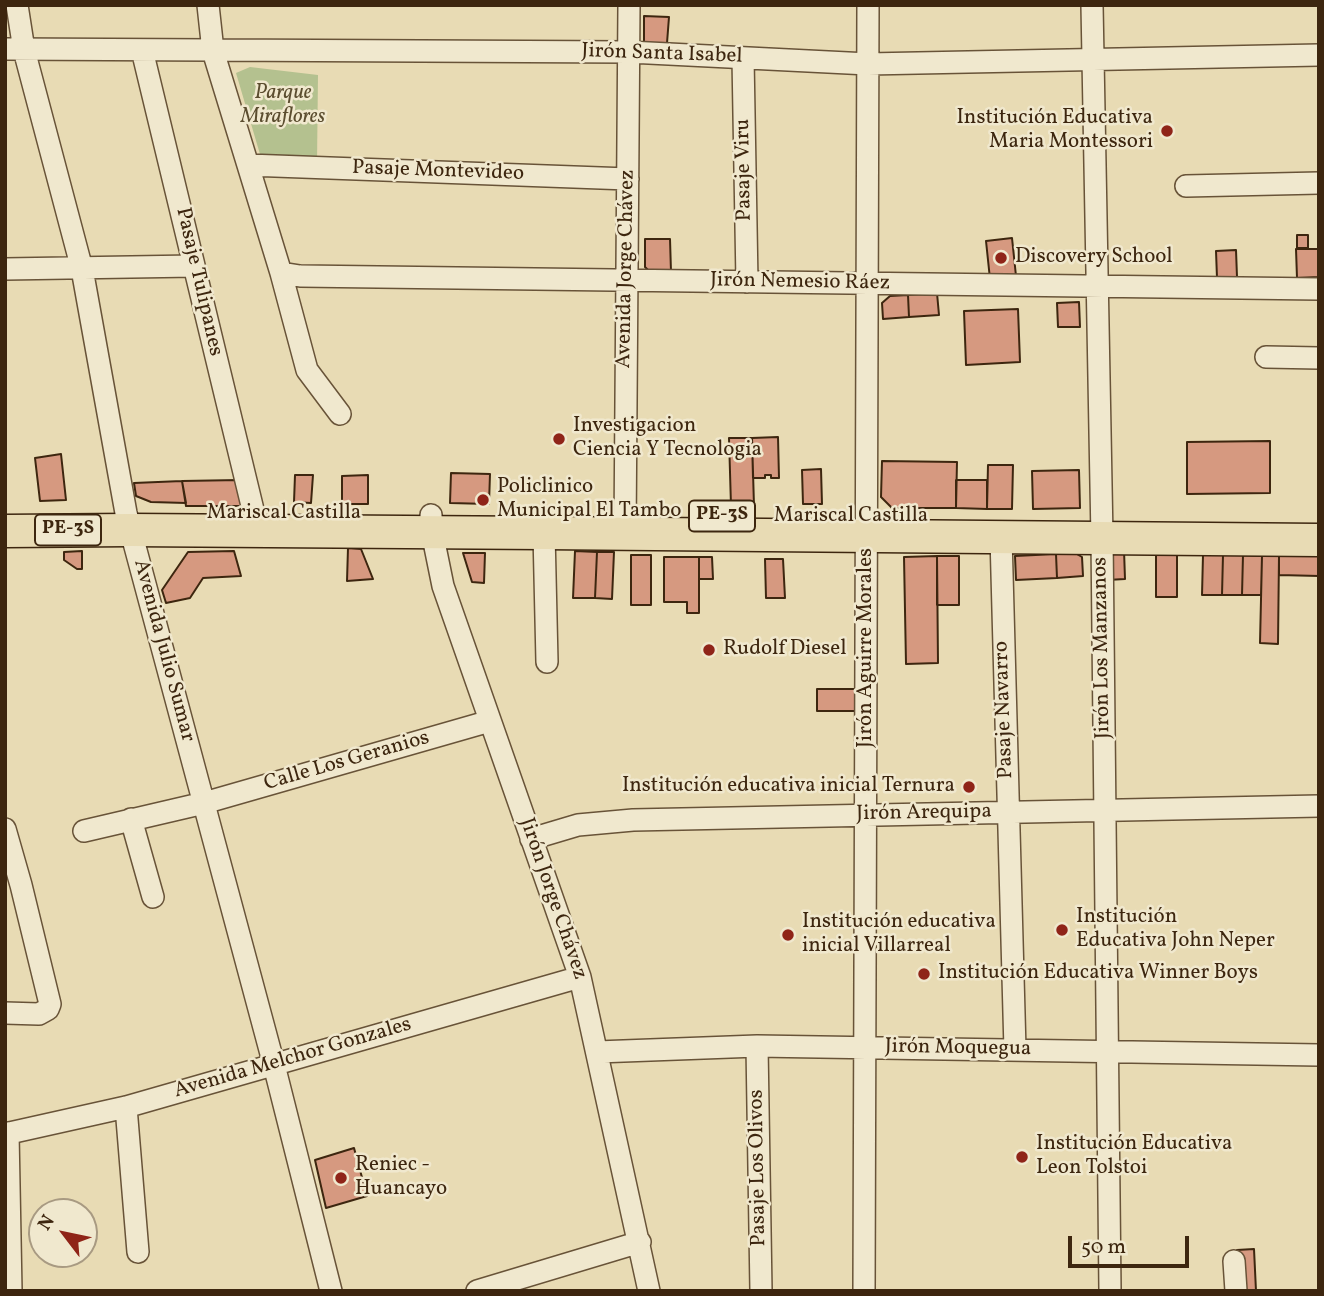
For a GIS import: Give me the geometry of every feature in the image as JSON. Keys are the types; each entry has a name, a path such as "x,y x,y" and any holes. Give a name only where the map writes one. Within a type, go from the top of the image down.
{"highway":[{"name":"Mariscal Castilla","path":"5,513 128,522 1102,528 1319,540"},
{"name":"Mariscal Castilla","path":"128,522 254,514 544,533 625,525"},
{"name":"Mariscal Castilla","path":"867,526 1001,537 1102,528 1319,519"},
{"name":"PE-3S","path":"5,531 128,522"}],"street":[{"name":"Avenida Julio Sumar","path":"17,5 15,50 82,269 128,522 274,1065 331,1291"},
{"path":"208,5 213,51 281,273 307,370 340,414"},
{"name":"Avenida Jorge Chávez","path":"625,525 629,5"},
{"name":"Jirón Aguirre Morales","path":"864,1291 868,5"},
{"name":"Jirón Los Manzanos","path":"1092,5 1102,528 1110,1291"},
{"name":"Jirón Santa Isabel","path":"15,50 629,52 868,64 1319,55"},
{"name":"Pasaje Tulipanes","path":"142,50 254,514"},
{"name":"Pasaje Viru","path":"743,58 747,282"},
{"name":"Pasaje Montevideo","path":"248,165 628,179"},
{"path":"1186,186 1319,183"},
{"path":"5,269 194,266"},
{"name":"Jirón Nemesio Ráez","path":"281,273 300,276 1319,289"},
{"path":"1266,357 1319,358"},
{"name":"Jirón Jorge Chávez","path":"431,524 443,586 580,977 649,1291"},
{"path":"544,533 547,662"},
{"name":"Pasaje Navarro","path":"1001,537 1015,1050"},
{"name":"Calle Los Geranios","path":"84,831 204,803 490,721"},
{"name":"Jirón Arequipa","path":"531,839 578,825 633,820 1319,806"},
{"path":"131,819 153,897"},
{"path":"5,829 13,885 50,1004 48,1009 39,1014 5,1013"},
{"name":"Avenida Melchor Gonzales","path":"7,1133 126,1107 580,977"},
{"name":"Jirón Moquegua","path":"597,1052 757,1046 1319,1055"},
{"name":"Pasaje Los Olivos","path":"757,1046 761,1291"},
{"path":"126,1107 138,1252"},
{"path":"7,1133 8,1267 11,1291"},
{"path":"477,1291 640,1242"},
{"path":"1234,1261 1236,1291"}],"green space":[{"name":"Parque Miraflores","path":"250,67 318,75 317,163 262,161 236,73"}],"building":[{"path":"644,16 669,17 667,43 644,43"},
{"path":"1297,235 1308,235 1308,248 1297,248"},
{"name":"Discovery School","path":"1012,238 1016,276 990,279 986,241"},
{"path":"645,239 670,239 671,272 650,272 645,267"},
{"path":"1296,249 1319,249 1319,277 1297,278"},
{"name":"Discovery School","path":"1236,250 1237,277 1217,278 1216,251"},
{"path":"937,293 939,315 909,317 908,295"},
{"path":"908,295 909,317 883,319 882,303 890,296"},
{"path":"1079,302 1080,327 1058,327 1057,303"},
{"path":"1018,309 1020,362 966,365 964,311"},
{"path":"778,437 779,478 765,475 765,478 753,478 752,438"},
{"path":"729,438 752,438 754,506 731,506"},
{"path":"1270,441 1270,493 1187,494 1187,442"},
{"path":"61,454 66,500 40,501 35,458"},
{"path":"882,461 957,462 956,508 892,508 881,497"},
{"path":"988,465 1013,465 1012,509 987,509"},
{"path":"821,469 822,504 803,504 802,470"},
{"path":"1079,470 1080,508 1033,509 1032,471"},
{"path":"451,473 490,474 489,504 450,503"},
{"path":"295,475 313,475 311,503 294,502"},
{"path":"368,475 368,504 342,504 342,476"},
{"path":"240,480 247,506 186,506 182,481"},
{"path":"956,480 987,480 987,509 956,508"},
{"path":"182,481 186,503 151,502 136,496 134,483"},
{"path":"348,548 361,549 373,579 347,581"},
{"path":"1112,550 1124,550 1125,579 1107,580"},
{"path":"82,551 82,569 77,569 64,560 64,552"},
{"path":"234,551 241,576 203,578 190,598 166,603 162,590 188,552"},
{"path":"575,551 597,552 595,598 573,598"},
{"path":"597,552 614,552 612,599 595,598"},
{"path":"463,553 485,553 484,583 472,582"},
{"path":"1075,553 1082,557 1083,576 1057,578 1056,554"},
{"path":"1056,554 1057,578 1016,580 1015,556"},
{"path":"1177,554 1177,597 1156,597 1156,555"},
{"path":"631,555 651,555 651,605 631,605"},
{"path":"1203,555 1223,555 1222,595 1202,595"},
{"path":"1223,555 1243,555 1242,595 1222,595"},
{"path":"1243,555 1262,556 1261,595 1242,595"},
{"path":"937,556 938,663 906,664 904,557"},
{"path":"937,556 959,556 959,605 937,605"},
{"path":"1262,556 1279,556 1278,644 1260,643"},
{"path":"1279,556 1319,556 1319,576 1279,575"},
{"path":"664,557 699,557 699,613 687,613 687,602 664,602"},
{"path":"699,557 712,557 713,579 699,579"},
{"path":"765,559 783,559 785,598 766,598"},
{"path":"817,689 859,689 859,711 817,711"},
{"name":"Reniec - Huancayo","path":"354,1148 367,1196 326,1208 315,1160"},
{"path":"1254,1249 1256,1291 1238,1291 1237,1250"}],"place":[{"name":"Institución Educativa Maria Montessori","path":"1167,131"},
{"name":"Discovery School","path":"1001,258"},
{"name":"Investigacion Ciencia Y Tecnologia","path":"559,439"},
{"name":"Policlinico Municipal El Tambo","path":"483,500"},
{"name":"Rudolf Diesel","path":"709,650"},
{"name":"Institución educativa inicial Ternura","path":"969,787"},
{"name":"Institución Educativa John Neper","path":"1062,930"},
{"name":"Institución educativa inicial Villarreal","path":"788,935"},
{"name":"Institución Educativa Winner Boys","path":"924,974"},
{"name":"Institución Educativa Leon Tolstoi","path":"1022,1157"},
{"name":"Reniec - Huancayo","path":"341,1178"}]}
